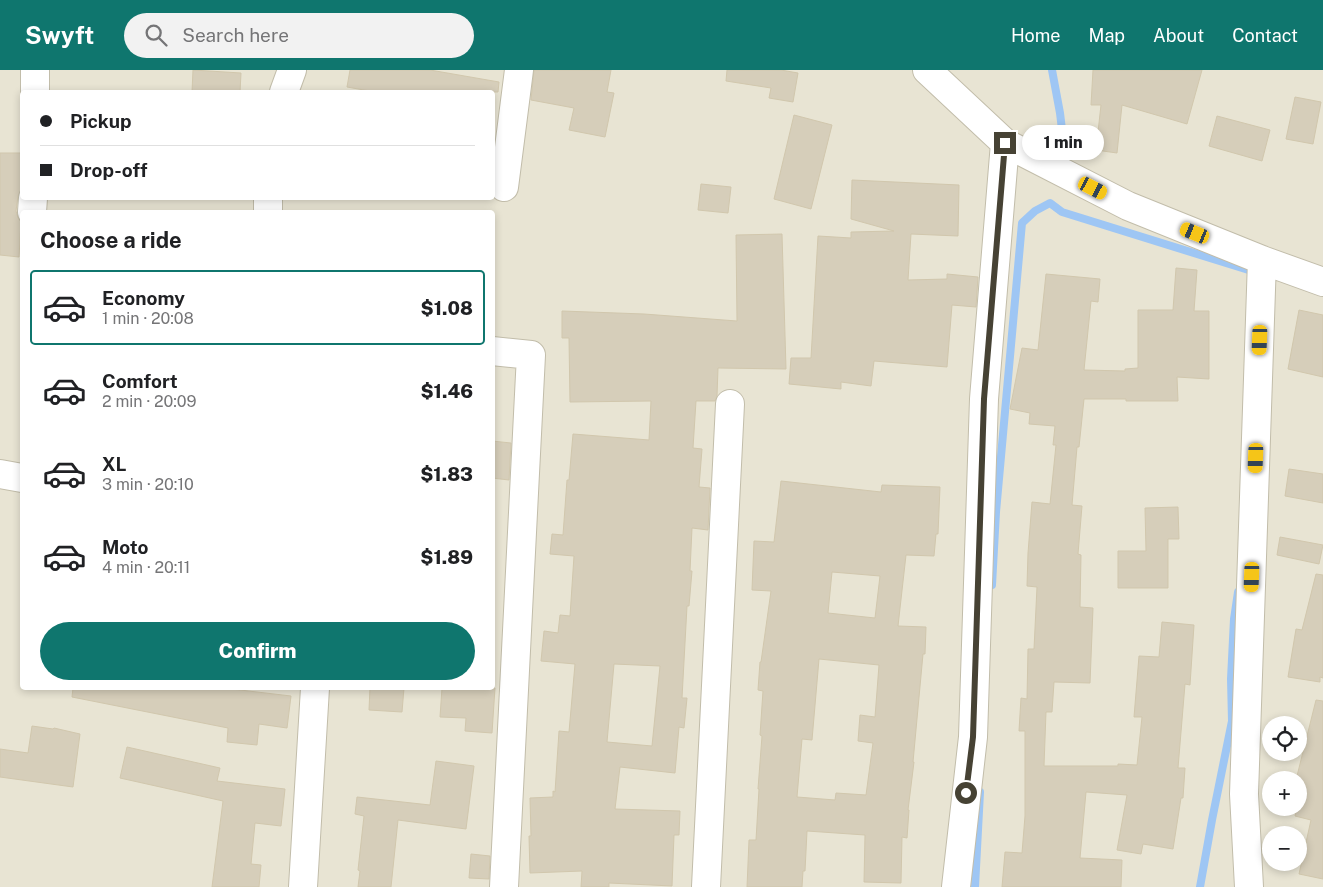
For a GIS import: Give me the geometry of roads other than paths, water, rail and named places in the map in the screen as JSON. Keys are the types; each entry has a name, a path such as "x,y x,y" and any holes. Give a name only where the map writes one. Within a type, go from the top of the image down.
{"street":[{"path":"35,70 35,90"},
{"path":"285,90 292,70"},
{"path":"504,187 519,70"},
{"path":"927,70 1005,143 1128,206 1262,260 1323,282"},
{"path":"956,887 973,737 984,399 1005,143"},
{"path":"1248,887 1244,794 1262,260"},
{"path":"495,351 531,355 504,887"},
{"path":"706,887 730,404"},
{"path":"0,474 20,478"},
{"path":"303,887 315,690"}],"waterway":[{"path":"1052,70 1064,146"},
{"path":"992,585 996,512 1022,223 1035,211 1050,203 1062,212 1255,272"},
{"path":"1200,887 1232,721 1231,679 1234,619 1238,592"},
{"path":"975,887 980,792"}]}
